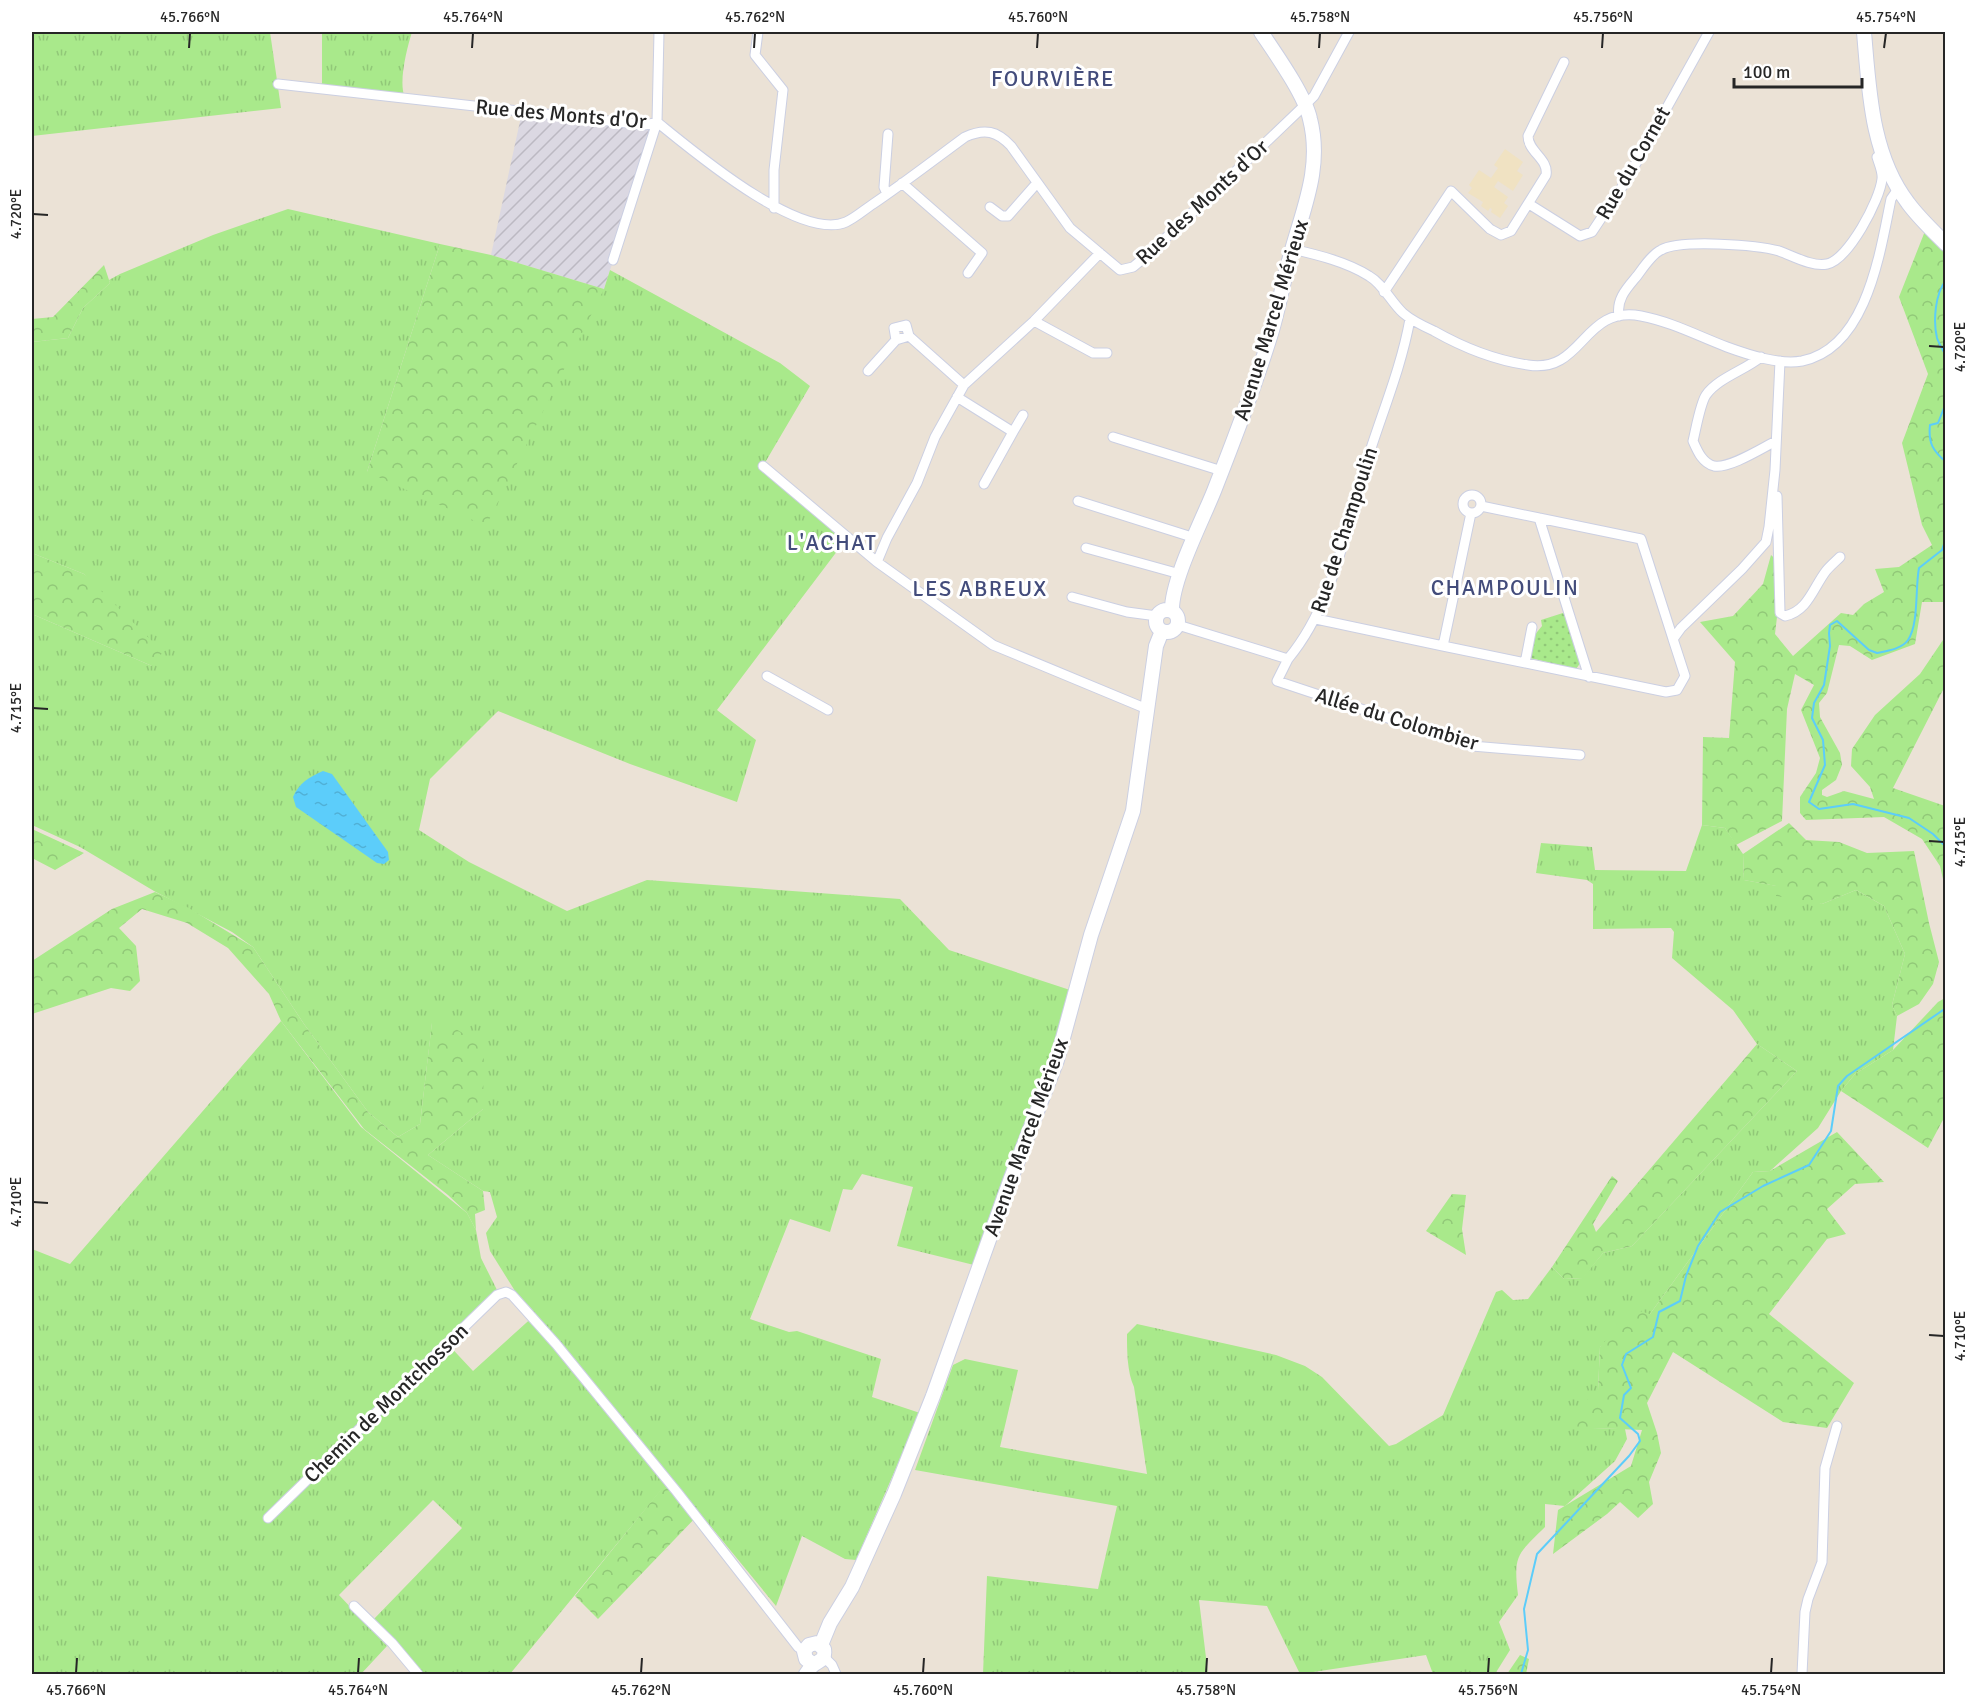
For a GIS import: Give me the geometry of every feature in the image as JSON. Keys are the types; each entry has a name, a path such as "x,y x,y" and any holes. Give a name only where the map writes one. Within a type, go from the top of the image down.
{"main road":[{"name":"Avenue Marcel Mérieux","path":"1172,611 1172,598 1180,574 1231,451 1271,336 1315,164 1310,119 1305,105 1262,32"},
{"path":"1864,32 1870,103 1879,140 1899,189 1908,203 1946,244"},
{"path":"1162,611 1172,611 1179,618 1178,625 1173,631 1162,631 1156,623 1157,616 1162,611"},
{"name":"Avenue Marcel Mérieux","path":"800,1674 852,1587 894,1494 933,1396 1010,1181 1057,1060 1091,935 1133,811 1156,646 1162,631"}],"street":[{"path":"613,260 657,122 659,32"},
{"path":"758,32 755,55 783,90 774,170 774,208"},
{"path":"1305,105 1314,96 1349,32"},
{"name":"Rue du Cornet","path":"1529,204 1580,236 1592,232 1626,181 1709,32"},
{"path":"1384,292 1451,191 1490,229 1501,235 1511,231 1547,171 1545,164 1528,143 1532,127 1564,62"},
{"name":"Rue des Monts d'Or","path":"278,84 645,125 657,122 698,155 774,208 818,225 845,223 965,136 978,131 989,131 1002,136 1011,146 1070,228 1120,270 1133,267 1151,252 1305,105"},
{"path":"887,194 884,187 888,134"},
{"path":"1619,316 1618,306 1630,284 1661,250 1673,246 1714,244 1762,247 1823,265 1842,256 1863,226 1881,183 1882,172 1875,150 1879,140"},
{"path":"902,183 981,254 968,273"},
{"path":"990,207 1002,216 1008,216 1037,183"},
{"path":"1292,249 1319,255 1372,277 1410,319 1465,348 1499,359 1534,366 1552,365 1574,351 1601,322 1619,316 1649,318 1687,329 1727,347 1761,357 1780,361 1801,361 1820,355 1840,341 1848,331 1871,286 1891,199 1899,189"},
{"path":"877,562 887,538 917,483 935,437 964,386 1034,321 1100,254"},
{"name":"Rue de Champoulin","path":"1288,659 1316,619 1342,548 1366,464 1405,348 1410,319"},
{"path":"1034,321 1092,353 1107,353"},
{"path":"868,371 896,339 909,336 964,386"},
{"path":"1761,357 1721,382 1706,396 1693,441 1700,457 1714,466 1729,464 1776,441"},
{"path":"1673,639 1681,628 1742,569 1766,542 1775,470 1780,361"},
{"path":"957,397 1013,432"},
{"path":"984,484 1023,415"},
{"path":"1113,437 1222,471"},
{"path":"763,465 877,562 993,645 1147,709"},
{"path":"1775,470 1779,529 1780,613 1785,616 1790,615 1808,602 1826,572 1840,557"},
{"path":"1470,513 1463,508 1466,496 1475,495 1480,500 1481,506"},
{"path":"1078,501 1195,538"},
{"path":"1316,619 1666,692 1677,690 1685,676 1641,538 1481,506"},
{"path":"1470,513 1481,506"},
{"path":"1443,646 1470,513"},
{"path":"1539,518 1589,676"},
{"path":"1086,548 1180,574"},
{"path":"1072,597 1127,612 1157,616"},
{"path":"1178,625 1288,659"},
{"path":"1525,663 1532,627"},
{"name":"Allée du Colombier","path":"1288,659 1277,681 1400,723 1472,746 1580,755"},
{"path":"767,676 828,710"},
{"name":"Chemin de Montchosson","path":"268,1518 497,1295 506,1292 512,1295 556,1344 677,1492 798,1647 812,1656"},
{"path":"1802,1674 1805,1612 1822,1562 1825,1468 1837,1426"},
{"path":"354,1606 392,1643 418,1674"},
{"path":"812,1656 832,1665 836,1674"}],"shaded area":[{"path":"522,112 657,122 604,289 491,255"},
{"path":"1505,149 1523,162 1517,171 1523,175 1513,191 1498,181 1494,187 1508,197 1504,203 1508,206 1500,218 1491,212 1492,209 1488,211 1481,206 1483,202 1468,193 1472,188 1469,185 1479,170 1491,178 1498,168 1494,165"}],"green space":[{"path":"32,32 270,32 281,108 32,136"},
{"path":"322,32 412,32 402,84 405,98 317,88 322,83"},
{"path":"288,209 440,244 367,472 604,289 610,270 780,363 810,386 763,466 844,542 717,710 756,740 737,802 630,764 498,711 430,779 419,830 469,862 567,911 647,880 900,899 949,950 1070,990 1046,1073 974,1265 897,1246 913,1187 862,1174 852,1190 843,1189 830,1232 790,1219 750,1319 789,1332 797,1331 881,1359 872,1397 920,1413 856,1560 845,1559 802,1536 776,1606 671,1478 510,1674 424,1674 373,1620 462,1528 433,1500 339,1595 387,1646 361,1674 32,1674 32,1249 70,1264 281,1021 361,1127 467,1213 476,1230 481,1258 497,1290 444,1340 473,1371 536,1314 515,1291 490,1251 486,1233 497,1217 490,1192 483,1191 428,1155 483,1109 432,1023 420,1124 398,1137 368,1112 304,1024 253,947 232,932 154,891 80,847 32,825 32,614 152,666 84,574 32,553 32,342 68,338 83,308 110,283 109,280 120,274 213,235"},
{"path":"1927,226 1946,252 1945,611 1944,602 1922,602 1915,644 1872,660 1850,646 1839,645 1827,693 1819,703 1820,717 1840,753 1842,765 1836,780 1822,790 1822,795 1827,797 1844,791 1874,799 1870,787 1851,766 1852,749 1875,715 1920,674 1945,637 1945,686 1893,788 1945,806 1945,888 1940,866 1922,839 1884,817 1806,820 1800,813 1800,797 1816,773 1820,758 1801,710 1814,685 1795,674 1787,709 1782,821 1736,845 1725,828 1702,825 1703,737 1729,738 1735,662 1700,622 1733,616 1763,584 1771,555 1783,566 1775,634 1793,656 1841,613 1853,615 1864,604 1884,592 1875,569 1899,567 1932,545 1922,525 1902,443 1928,374 1899,297"},
{"path":"440,244 491,255 604,289 486,526 367,472"},
{"path":"104,265 110,283 83,308 68,338 32,342 32,319 53,317"},
{"path":"32,553 84,574 163,652 152,666 32,614"},
{"path":"1566,612 1581,662 1576,669 1530,658 1533,637 1542,626 1541,620"},
{"path":"1789,823 1806,840 1839,842 1867,853 1914,851 1939,962 1933,984 1919,1004 1897,1016 1892,1005 1905,954 1884,906 1856,890 1822,904 1776,896 1776,886 1744,880 1743,854"},
{"path":"1702,825 1725,828 1743,854 1744,880 1777,886 1822,904 1856,890 1884,906 1905,954 1892,1005 1897,1016 1893,1050 1855,1074 1841,1091 1818,1128 1770,1171 1753,1172 1650,1314 1600,1347 1593,1428 1625,1429 1627,1439 1615,1461 1565,1506 1545,1504 1545,1527 1520,1556 1516,1571 1518,1595 1499,1622 1510,1650 1495,1674 1433,1674 1426,1655 1300,1674 1267,1606 1199,1600 1208,1674 983,1674 987,1576 1098,1589 1117,1506 915,1470 953,1365 965,1359 1018,1370 1000,1447 1147,1474 1127,1354 1127,1334 1137,1324 1276,1355 1305,1366 1322,1377 1389,1446 1396,1444 1443,1415 1496,1292 1502,1290 1513,1300 1528,1299 1552,1267 1564,1279 1582,1278 1603,1253 1632,1246 1797,1071 1757,1044 1733,1010 1672,958 1674,932 1671,928 1593,929 1593,884 1587,880 1536,873 1541,843 1592,847 1595,870 1686,871"},
{"path":"32,829 84,853 55,870 32,858"},
{"path":"155,892 187,907 253,947 304,1024 368,1112 398,1137 420,1124 432,1022 446,1023 484,1046 483,1109 428,1155 483,1191 485,1210 475,1214 476,1230 467,1213 448,1195 364,1129 281,1021 269,994 228,948 187,923 142,909 119,928 136,946 140,981 130,991 111,988 32,1014 32,961 112,909"},
{"path":"1945,998 1945,1116 1928,1148 1841,1091 1855,1074 1893,1050 1938,1002"},
{"path":"1757,1044 1797,1071 1632,1246 1603,1253 1583,1278 1564,1279 1552,1267 1612,1176 1618,1181 1593,1224 1596,1232"},
{"path":"1837,1132 1884,1182 1855,1184 1827,1209 1846,1234 1827,1239 1769,1314 1854,1383 1827,1428 1783,1422 1673,1352 1647,1403 1661,1453 1649,1482 1653,1504 1638,1518 1620,1502 1553,1554 1558,1510 1631,1466 1642,1430 1593,1428 1583,1436 1569,1417 1598,1390 1600,1347 1633,1309 1650,1314 1753,1172 1770,1171"},
{"path":"1452,1194 1466,1195 1462,1229 1466,1255 1426,1231"},
{"path":"671,1477 700,1513 598,1619 575,1596"},
{"path":"1520,1655 1529,1659 1526,1674 1507,1674"}],"water":[{"path":"323,771 332,774 388,852 389,860 384,864 377,863 296,807 293,797 301,784"}],"waterway":[{"path":"1946,280 1937,300 1935,324 1937,338 1946,356"},
{"path":"1946,403 1938,423 1930,425 1932,446 1946,462"},
{"path":"1946,538 1942,550 1919,568 1914,625 1908,640 1902,646 1877,653 1869,650 1837,621 1830,625 1830,646 1824,685 1814,703 1812,718 1823,740 1825,765 1809,802 1819,809 1853,804 1909,818 1933,834 1946,847"},
{"path":"1521,1674 1528,1650 1524,1609 1537,1554 1629,1456 1640,1441 1638,1434 1620,1418 1624,1395 1631,1388 1622,1365 1626,1354 1653,1337 1659,1312 1680,1301 1686,1276 1698,1246 1720,1212 1763,1186 1809,1165 1831,1131 1838,1086 1847,1076 1946,1008"}],"district":[{"name":"FOURVIÈRE","path":"1053,78"},
{"name":"L'ACHAT","path":"832,542"},
{"name":"CHAMPOULIN","path":"1505,587"},
{"name":"LES ABREUX","path":"980,588"}]}
